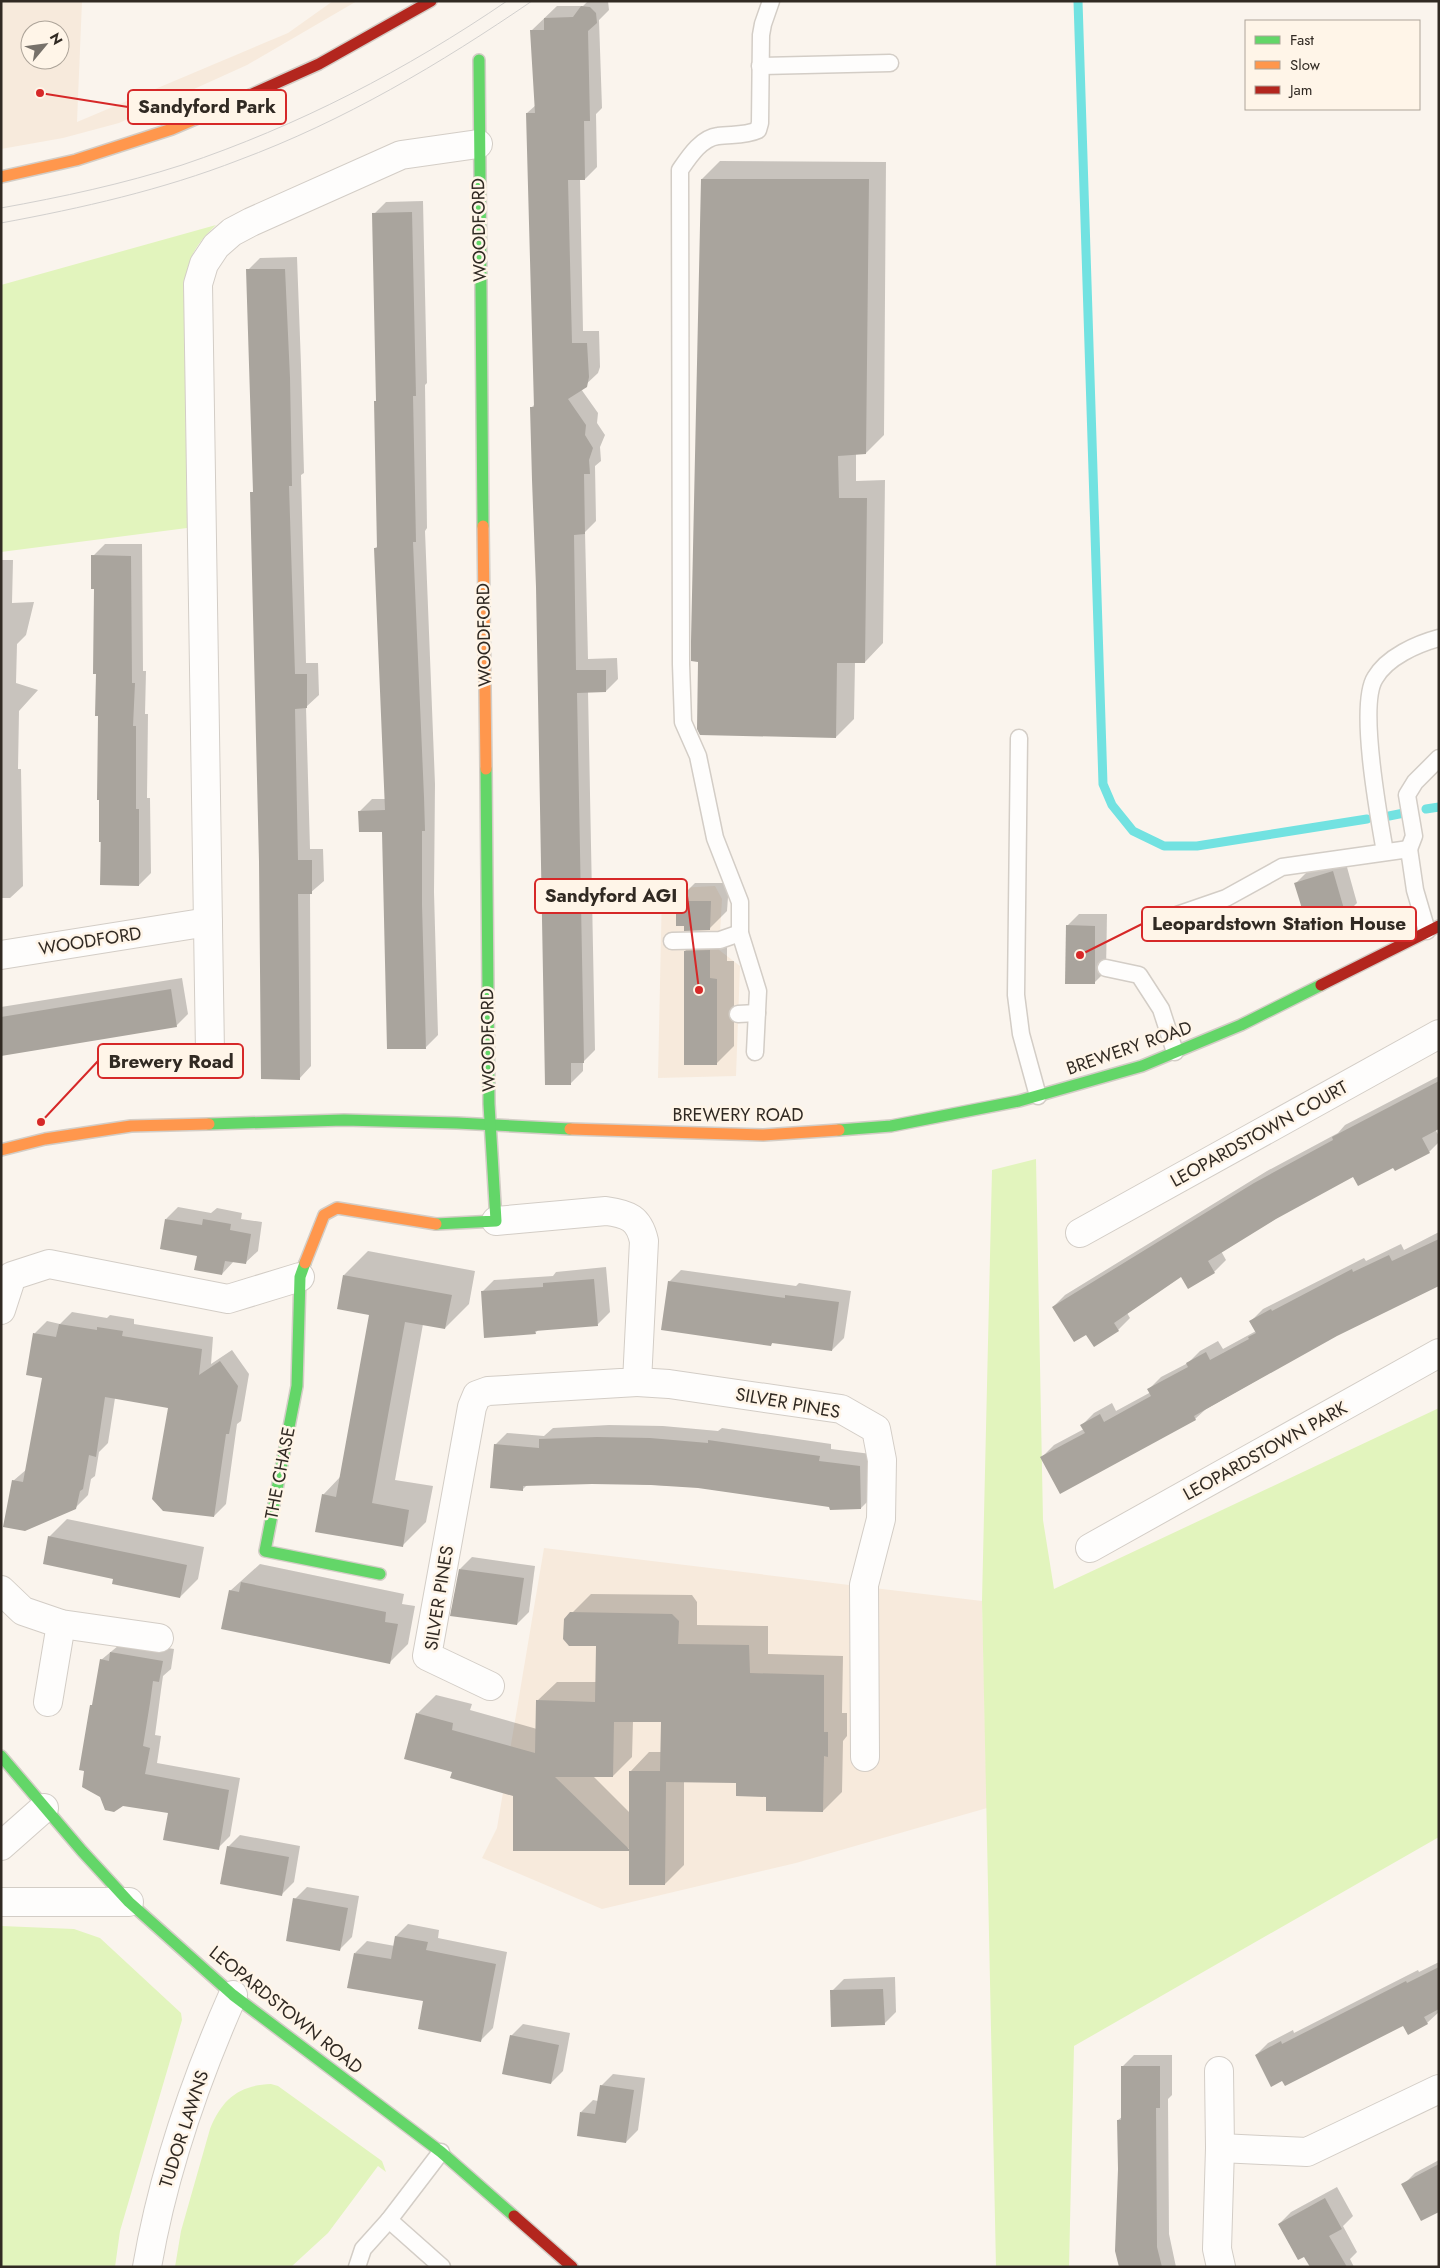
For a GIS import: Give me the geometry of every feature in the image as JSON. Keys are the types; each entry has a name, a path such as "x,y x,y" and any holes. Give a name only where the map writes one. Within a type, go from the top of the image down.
{"main road":[{"path":"1,177 76,160 172,128 260,92 319,64 431,1"},
{"name":"WOODFORD","path":"479,60 478,144 490,1125"},
{"name":"BREWERY ROAD","path":"1,1150 45,1139 131,1126 344,1120 618,1132 763,1136 891,1126 1019,1101 1142,1066 1241,1025 1433,929"},
{"path":"490,1125 496,1221"},
{"name":"THE CHASE","path":"380,1574 265,1551 297,1386 300,1277 324,1215 338,1208 443,1225 496,1221"},
{"name":"LEOPARDSTOWN ROAD","path":"1,1756 44,1808 129,1902 234,1995 441,2152 572,2267"}],"street":[{"path":"210,1053 198,284 204,264 216,246 232,232 401,154 478,144"},
{"name":"WOODFORD","path":"1,955 208,922"},
{"name":"LEOPARDSTOWN COURT","path":"1080,1233 1439,1034"},
{"path":"496,1221 606,1211 620,1213 633,1219 641,1228 644,1241 637,1382"},
{"path":"1,1310 12,1276 49,1264 228,1299 300,1277"},
{"name":"LEOPARDSTOWN PARK","path":"1090,1548 1439,1353"},
{"name":"SILVER PINES","path":"490,1686 427,1656 472,1407 477,1395 488,1391 637,1382 669,1384 841,1409 876,1429 882,1460 881,1519 864,1586 865,1757"},
{"path":"1,1590 24,1611 61,1624 159,1638"},
{"path":"48,1702 61,1624"},
{"path":"1,1846 44,1808"},
{"path":"1,1902 129,1902"},
{"name":"TUDOR LAWNS","path":"147,2267 154,2225 182,2132 212,2042 234,1995"},
{"path":"1219,2071 1220,2148 1217,2249 1222,2267"},
{"path":"1220,2148 1307,2152 1439,2089"}],"lane":[{"path":"755,1052 758,991 740,933 740,902 715,838 698,756 683,722 681,644 680,170 690,156 709,139 716,136 749,134 758,130 760,123 762,24 770,1"},
{"path":"760,66 890,63"},
{"path":"1385,852 1369,742 1370,691 1375,677 1398,655 1419,644 1439,638"},
{"path":"1018,738 1016,995 1021,1034 1038,1096"},
{"path":"1433,929 1415,890 1408,795 1415,782 1439,758"},
{"path":"1171,917 1226,898 1282,867 1385,852 1411,842"},
{"path":"672,941 720,940 740,933"},
{"path":"1106,968 1139,975 1161,1009 1175,1052"},
{"path":"738,1014 757,1013"},
{"path":"357,2267 363,2249 389,2220 441,2152"},
{"path":"389,2220 442,2267"}],"shaded area":[{"path":"1,1 82,1 77,122 288,33 333,1 357,1 247,65 119,123 63,138 1,149"},
{"path":"715,886 722,899 719,950 740,966 736,1076 658,1078 662,889"},
{"path":"544,1548 982,1601 987,1808 796,1863 602,1909 482,1858 497,1828"}],"green space":[{"path":"216,225 194,252 184,285 187,528 1,552 1,285"},
{"path":"1036,1159 1043,1520 1054,1589 1439,1408 1439,1837 1074,2046 1069,2267 996,2267 982,1601 992,1170"},
{"path":"1,1926 74,1929 100,1938 181,2013 182,2020 120,2231 115,2267 1,2267"},
{"path":"271,2084 278,2086 382,2161 386,2172 378,2166 328,2233 291,2267 175,2267 181,2231 210,2129 215,2118 226,2102 241,2091 250,2087"}],"building":[{"path":"581,6 590,7 596,13 597,23 588,31 590,121 584,121 585,180 568,180 572,343 587,343 589,377 587,387 568,399 586,425 585,435 593,448 589,460 590,474 584,474 585,534 574,535 576,670 606,670 606,692 577,693 584,1063 571,1063 571,1085 545,1085 536,587 530,407 534,407 526,113 535,113 530,30 544,30 544,18 573,17"},
{"path":"701,179 869,179 866,454 838,456 839,498 867,498 865,663 837,663 836,738 700,735 697,729 698,662 691,661 691,641"},
{"path":"412,212 416,396 413,396 416,542 413,542 425,831 422,831 422,905 426,1049 387,1049 382,832 359,832 358,811 385,810 374,548 377,548 372,213"},
{"path":"246,269 285,269 290,378 292,486 289,486 295,674 307,674 307,708 295,709 298,860 312,860 312,894 298,894 300,1080 261,1079 259,861 250,492 253,492"},
{"path":"91,555 131,556 132,683 135,683 133,726 136,726 136,809 139,809 139,886 100,885 101,842 99,842 99,800 97,800 98,716 95,716 96,674 93,674 94,589 91,589"},
{"path":"1333,871 1346,916 1308,928 1294,883"},
{"path":"676,901 711,901 710,930 684,931 684,926 676,926"},
{"path":"1066,925 1095,926 1095,984 1065,984"},
{"path":"710,950 710,978 717,979 717,1065 684,1065 684,951"},
{"path":"171,989 177,1027 1,1056 1,1017"},
{"path":"1439,1081 1439,1129 1422,1138 1430,1153 1395,1171 1393,1168 1358,1186 1353,1177 1276,1219 1208,1261 1215,1273 1188,1289 1181,1277 1114,1323 1119,1331 1094,1347 1086,1335 1074,1342 1052,1307 1254,1183 1333,1140 1332,1137"},
{"path":"165,1219 202,1225 203,1219 231,1224 230,1230 251,1234 246,1264 225,1261 222,1275 194,1270 197,1256 160,1249"},
{"path":"1439,1239 1439,1286 1337,1336 1194,1416 1196,1420 1060,1494 1040,1457 1085,1433 1080,1425 1100,1414 1104,1422 1151,1396 1147,1389 1188,1367 1186,1363 1206,1352 1210,1360 1249,1339 1248,1337 1256,1333 1249,1321 1271,1309 1272,1311 1352,1269 1353,1272 1389,1255 1392,1261"},
{"path":"343,1275 452,1295 445,1329 405,1322 372,1503 409,1510 403,1547 315,1532 322,1494 336,1497 369,1315 337,1309"},
{"path":"594,1279 598,1326 535,1331 536,1334 484,1338 481,1291 543,1287 543,1283"},
{"path":"668,1281 785,1298 785,1295 839,1302 832,1351 772,1343 771,1346 661,1330"},
{"path":"59,1324 97,1330 97,1327 123,1331 122,1336 202,1349 199,1375 220,1361 238,1386 229,1434 226,1434 214,1517 163,1511 152,1499 168,1408 105,1397 96,1457 89,1455 83,1489 80,1491 76,1509 25,1531 3,1527 12,1480 23,1482 42,1378 26,1375 33,1333 56,1337"},
{"path":"650,1438 708,1443 708,1440 820,1456 819,1461 860,1466 861,1509 830,1510 829,1507 698,1488 651,1485 523,1486 523,1491 490,1488 494,1444 539,1448 539,1439"},
{"path":"48,1536 187,1565 180,1598 112,1584 113,1579 43,1564"},
{"path":"459,1569 524,1578 517,1625 450,1616"},
{"path":"241,1582 386,1612 385,1622 398,1624 390,1664 221,1629 229,1590 239,1592"},
{"path":"570,1612 672,1614 679,1621 678,1644 749,1645 750,1673 824,1675 824,1732 828,1732 828,1757 824,1756 823,1812 766,1811 766,1797 736,1796 736,1783 666,1782 665,1885 629,1885 629,1851 513,1851 513,1796 450,1778 452,1772 404,1759 416,1713 453,1723 452,1730 535,1753 536,1700 595,1702 596,1646 569,1646 563,1639 564,1619","holes":["614,1722 661,1722 660,1771 629,1771 629,1849 555,1777 613,1777"]},
{"path":"110,1652 163,1661 159,1682 153,1681 143,1746 150,1748 145,1774 229,1790 219,1850 163,1840 168,1813 123,1806 114,1812 105,1810 100,1797 82,1787 84,1771 79,1770 90,1705 92,1705 100,1659 109,1661"},
{"path":"227,1846 289,1857 282,1896 220,1884"},
{"path":"293,1898 348,1908 340,1951 286,1941"},
{"path":"395,1936 428,1942 426,1950 496,1964 481,2042 418,2029 423,2001 347,1988 354,1953 391,1959"},
{"path":"1439,1967 1439,2009 1424,2017 1428,2024 1408,2035 1403,2026 1285,2086 1282,2081 1271,2087 1255,2055 1281,2041 1282,2044 1406,1981 1407,1983"},
{"path":"883,1989 885,2025 831,2027 830,1990"},
{"path":"510,2035 559,2045 551,2084 502,2074"},
{"path":"1121,2066 1160,2066 1160,2108 1156,2108 1157,2247 1162,2267 1119,2267 1115,2251 1118,2169 1117,2120 1121,2120"},
{"path":"600,2085 634,2090 626,2143 577,2136 580,2112 595,2114"},
{"path":"1439,2164 1439,2212 1421,2221 1401,2184"},
{"path":"1325,2198 1342,2229 1329,2236 1347,2267 1310,2267 1304,2257 1298,2260 1278,2224"}],"waterway":[{"path":"1078,1 1103,784 1112,805 1133,831 1164,846 1197,846 1367,819"},
{"path":"1426,809 1439,807"},
{"path":"1389,816 1404,813"}],"tram line":[{"path":"1,208 70,195 137,178 182,165 268,133 390,73 507,1"},
{"path":"1,223 62,211 151,189 210,171 278,145 390,90 427,69 532,1"}],"traffic: fast":[{"path":"479,60 483,526"},
{"path":"436,1224 496,1221 489,1104 486,769"},
{"path":"839,1130 891,1126 1019,1101 1142,1066 1241,1025 1321,985"},
{"path":"209,1124 344,1120 570,1129"},
{"path":"305,1263 300,1277 297,1386 265,1551 380,1574"},
{"path":"1,1756 82,1851 129,1902 233,1995 441,2152 514,2216"}],"traffic: slow":[{"path":"1,177 76,160 172,129 228,105"},
{"path":"483,526 486,769"},
{"path":"1,1150 45,1139 131,1126 209,1124"},
{"path":"570,1129 763,1135 839,1130"},
{"path":"305,1263 324,1215 337,1208 436,1224"}],"traffic: jam":[{"path":"228,105 319,64 431,1"},
{"path":"1321,985 1439,926"},
{"path":"514,2216 572,2267"}],"place":[{"name":"Sandyford Park","path":"40,93"},
{"name":"Leopardstown Station House","path":"1080,955"},
{"name":"Sandyford AGI","path":"699,990"},
{"name":"Brewery Road","path":"41,1122"}]}
